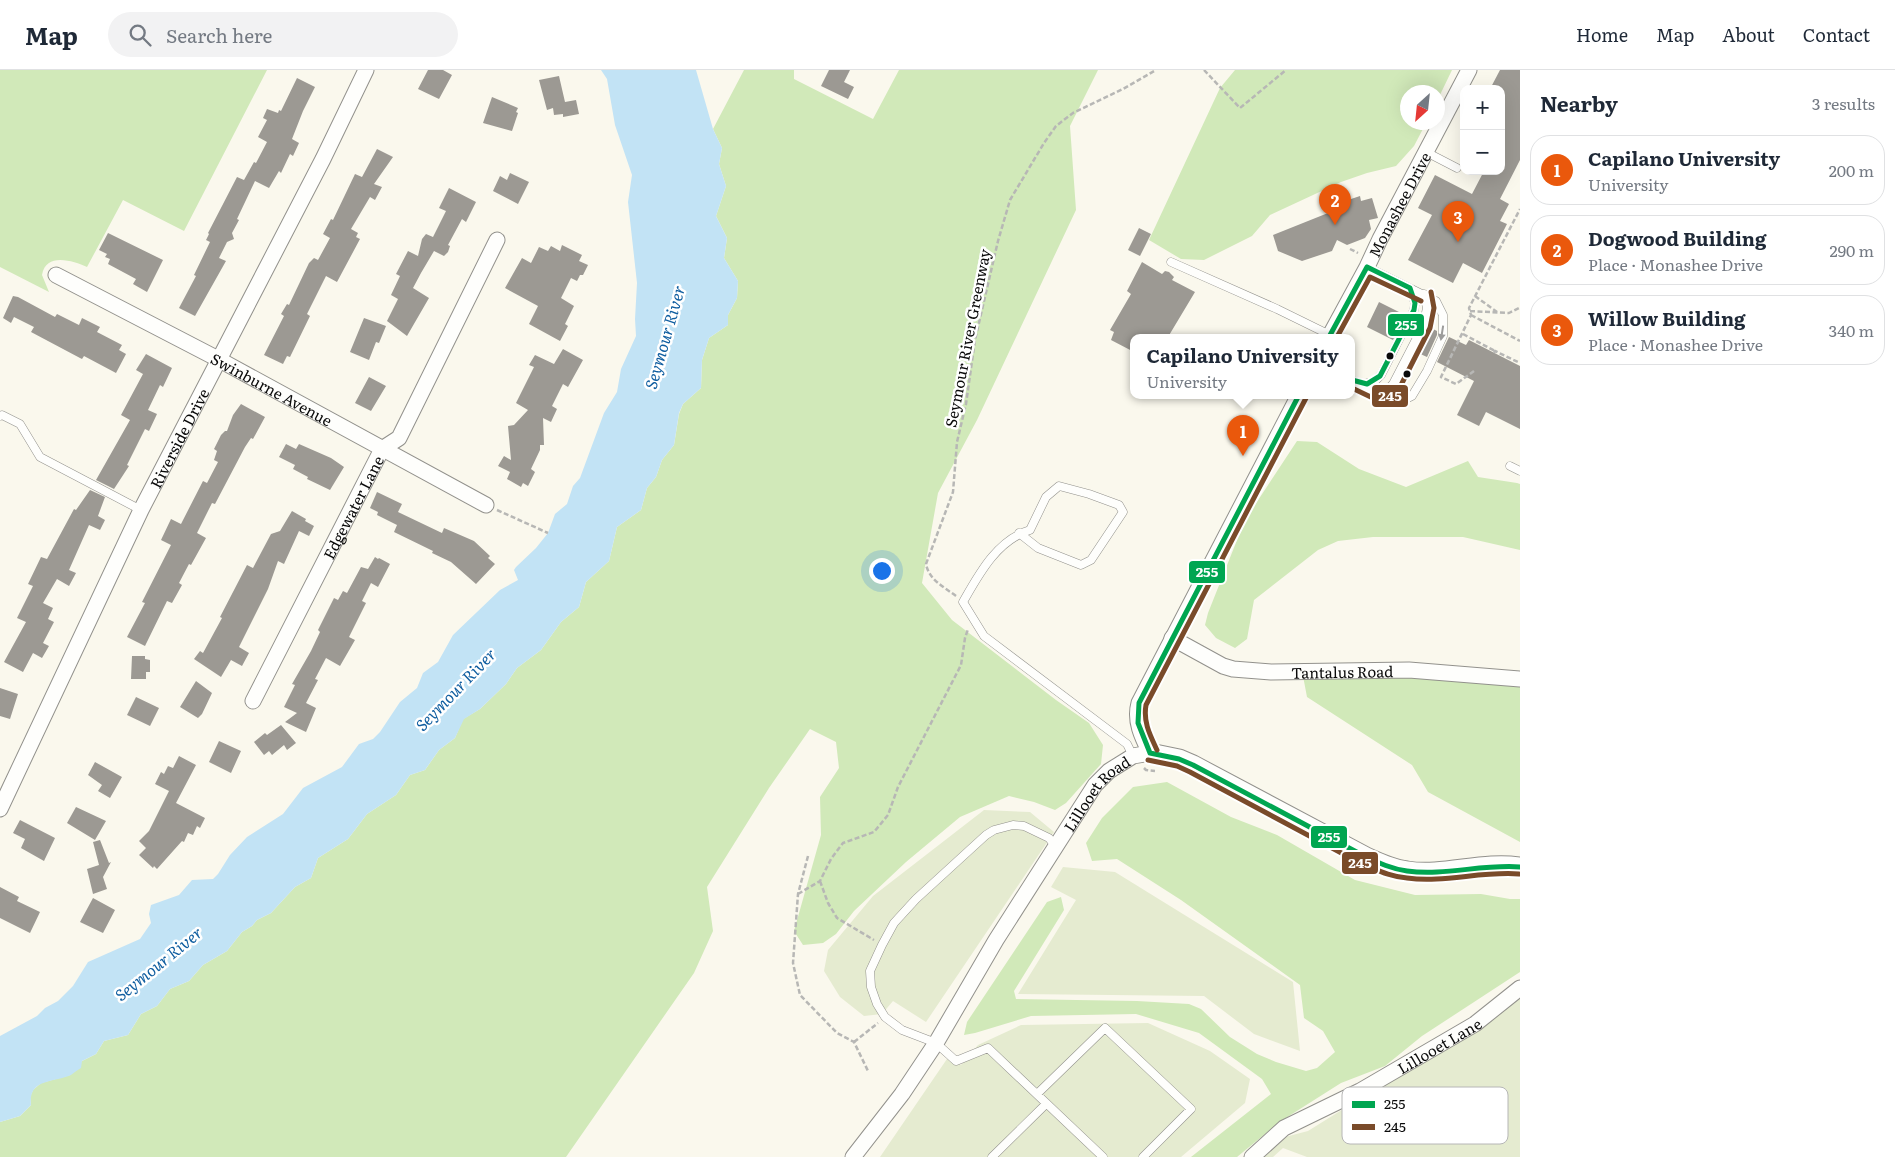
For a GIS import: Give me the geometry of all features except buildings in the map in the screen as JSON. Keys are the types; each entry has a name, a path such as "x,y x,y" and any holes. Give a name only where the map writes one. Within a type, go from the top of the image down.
{"street":[{"name":"Riverside Drive","path":"0,808 140,510 314,175 366,70"},
{"name":"Monashee Drive","path":"1331,334 1365,261 1380,239 1468,70"},
{"name":"Edgewater Lane","path":"253,701 382,449 399,438 497,240"},
{"name":"Swinburne Avenue","path":"56,275 218,359 486,505"},
{"path":"1142,754 1137,712 1139,703 1297,399"},
{"name":"Tantalus Road","path":"1172,638 1233,670 1272,672 1410,670 1520,679"},
{"name":"Lillooet Road","path":"853,1157 902,1094 936,1043 996,940 1095,785 1108,771 1142,754 1179,759 1193,765 1366,857 1393,868 1435,872 1490,865 1520,867"},
{"name":"Lillooet Lane","path":"1367,1087 1475,1024 1520,988"},
{"name":"Lillooet Lane","path":"1252,1157 1284,1128 1342,1100"}],"lane":[{"path":"1426,152 1457,168"},
{"path":"1355,382 1398,404 1412,396 1427,371 1443,336 1443,315 1436,301 1365,261"},
{"path":"1171,262 1277,309 1326,334"},
{"path":"1360,385 1375,381 1381,375 1414,310 1415,302 1410,288"},
{"path":"1377,393 1388,389 1393,384 1423,326 1427,308 1424,294"},
{"path":"0,416 20,424 40,457 140,510"},
{"path":"1510,466 1520,471"},
{"path":"1019,533 1038,548 1080,565 1092,560 1124,512 1119,505 1059,486 1046,497 1030,530 1019,533 992,556 963,602 984,636 1142,754"},
{"path":"1056,847 1049,838 1024,826 1013,825 994,830 986,835 916,899 894,923 870,971 871,987 877,1004 885,1017 902,1030 936,1043 956,1061 988,1048 1103,1157"},
{"path":"1037,1094 1105,1028 1191,1109 1143,1157"},
{"path":"992,1157 1046,1104"}],"path":[{"name":"Seymour River Greenway","path":"963,602 932,578 926,564 954,492 957,442 966,404 975,340 998,241 1010,200 1056,126 1073,113 1123,89 1156,70"},
{"path":"1204,70 1240,108 1286,70"},
{"path":"1474,371 1456,384 1442,377 1471,315 1469,308 1520,209"},
{"path":"1350,249 1365,261"},
{"path":"1475,296 1498,312"},
{"path":"1470,311 1509,313 1520,308"},
{"path":"1471,315 1520,340"},
{"path":"1463,334 1520,364"},
{"path":"486,505 548,534"},
{"path":"798,894 820,881 831,859 843,844 874,832 888,815 898,787 961,665 965,638 973,619"},
{"path":"808,856 798,894 793,963 800,995 837,1034 854,1042 868,1071"},
{"path":"820,881 828,903 837,918 882,945"},
{"path":"854,1042 885,1017"}],"green space":[{"path":"0,70 267,70 184,231 123,200 87,267 75,262 61,260 49,263 42,275 49,292 0,267"},
{"path":"744,70 794,70 794,79 873,119 899,70 1098,70 1070,126 1076,210 977,420 938,493 922,583 952,620 1089,723 1103,745 1101,764 1066,803 1055,810 1034,802 1009,796 960,817 906,862 854,911 836,934 823,943 803,945 794,931 821,835 820,797 839,768 836,742 810,729 769,788 707,887 713,931 694,973 566,1157 0,1157 0,1122 20,1116 31,1105 30,1097 33,1090 41,1083 70,1075 82,1061 96,1054 104,1041 128,1035 141,1014 157,1006 170,989 189,981 203,965 227,951 242,932 252,926 257,920 271,913 295,887 311,878 318,858 348,839 367,814 396,795 410,775 425,770 439,750 455,738 463,719 480,709 506,684 517,668 541,650 561,622 579,607 586,582 609,561 617,527 641,510 647,488 656,477 662,460 674,445 679,414 683,404 701,388 702,360 709,338 728,325 728,315 737,298 738,281 724,258 727,238 716,216 726,186 719,164 722,148 713,129"},
{"path":"1235,70 1452,70 1445,85 1400,85 1400,130 1422,130 1414,146 1396,166 1341,182 1270,215 1252,236 1204,260 1181,259 1149,240 1220,88"},
{"path":"1297,441 1317,442 1359,469 1406,487 1468,461 1478,477 1520,484 1520,550 1463,537 1373,537 1338,541 1318,550 1254,600 1247,639 1235,648 1216,638 1205,625 1208,613 1245,520"},
{"path":"1425,675 1520,683 1520,842 1428,792 1412,765 1307,697 1303,676"},
{"path":"1167,782 1231,817 1277,835 1355,880 1415,895 1481,894 1520,899 1520,972 1422,1036 1385,1066 1341,1083 1281,1121 1237,1157 1191,1157 1271,1094 1262,1079 1199,1033 1136,1014 1031,1016 964,1035 967,1022 1047,902 1061,897 1064,910 1014,991 1016,999 1189,1004 1201,1009 1230,1037 1257,1054 1306,1071 1317,1068 1335,1052 1323,1031 1304,1018 1300,985 1181,900 1117,859 1092,861 1086,843 1102,818 1133,787"},
{"path":"984,810 1030,812 1054,832 926,1022 893,1001 882,1014 864,1016 840,997 824,971 828,950 873,896"},
{"path":"1063,867 1115,872 1293,982 1300,1051 1254,1034 1204,996 1018,994 1076,900 1051,887"},
{"path":"1520,999 1520,1157 1307,1157 1283,1148 1273,1157 1263,1157 1285,1137 1308,1131 1342,1110 1342,1144 1508,1144 1508,1087 1379,1087"},
{"path":"1148,1023 1210,1051 1250,1079 1245,1103 1181,1157 880,1157 949,1056 961,1065 978,1045 1021,1025"}],"water":[{"name":"Seymour River","path":"601,70 696,70 713,129 722,148 719,164 726,186 716,216 727,238 724,258 738,281 737,298 728,315 728,325 709,338 702,360 701,388 683,404 679,413 674,445 662,460 656,477 647,488 641,510 617,527 609,561 586,582 579,607 561,622 541,650 517,668 506,684 480,709 464,719 455,738 439,750 425,770 410,775 396,795 367,814 348,839 318,858 311,878 295,887 271,913 257,920 252,926 242,932 227,951 203,965 189,981 170,989 157,1006 141,1014 128,1035 104,1041 96,1054 82,1061 81,1068 71,1075 38,1086 31,1096 31,1105 20,1116 0,1122 0,1036 37,1016 45,1008 58,1001 73,986 88,962 140,939 151,923 149,914 151,905 179,895 192,880 213,879 230,855 247,837 283,814 303,788 342,767 359,744 373,739 380,732 400,702 417,688 423,673 438,662 453,635 500,590 518,580 514,570 536,548 548,533 555,514 567,504 573,486 580,478 604,413 617,392 621,369 636,336 637,283 628,202 632,175 615,125 607,79"}],"transit line":[{"name":"255","path":"1331,334 1367,267"},
{"name":"255","path":"1355,381 1367,384 1380,376 1414,310 1415,303 1410,288 1367,267"},
{"name":"245","path":"1339,334 1370,277 1421,301"},
{"name":"245","path":"1355,389 1377,400 1391,396 1399,389 1430,328 1434,308 1431,292"},
{"name":"255","path":"1150,753 1138,723 1139,703 1297,399"},
{"name":"245","path":"1157,750 1146,723 1146,705 1305,399"},
{"name":"255","path":"1150,753 1179,759 1193,765 1381,864 1407,871 1421,872 1520,867"},
{"name":"245","path":"1148,760 1177,766 1190,772 1362,864 1390,875 1435,879 1491,874 1519,874"}],"place":[{"name":"Dogwood Building","path":"1335,225"},
{"name":"Willow Building","path":"1458,242"},
{"name":"Capilano University","path":"1243,456"}]}
